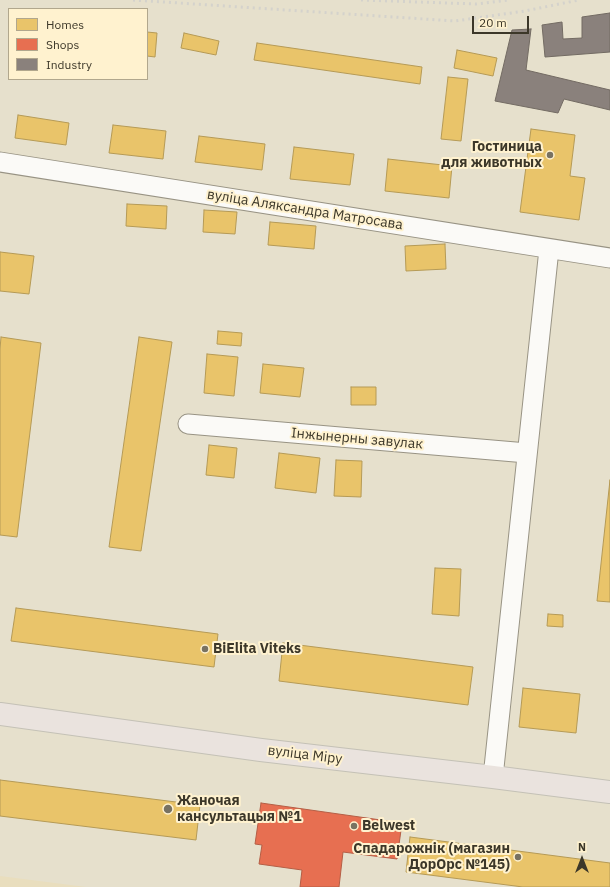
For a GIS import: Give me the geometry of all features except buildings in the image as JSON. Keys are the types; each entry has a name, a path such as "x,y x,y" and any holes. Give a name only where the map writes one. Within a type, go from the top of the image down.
{"main road":[{"name":"вуліца Міру","path":"0,714 261,750 610,792"}],"street":[{"name":"вуліца Аляксандра Матросава","path":"0,162 610,258"},
{"path":"493,777 549,249"},
{"name":"Інжынерны завулак","path":"188,424 527,453"}],"shaded area":[{"path":"0,876 86,887 0,887"}],"railway":[{"path":"133,0 455,21 525,11 579,0"},
{"path":"361,0 476,4 508,0"}],"place":[{"name":"Гостиница для животных","path":"550,155"},
{"name":"BiElita Viteks","path":"205,649"},
{"name":"Жаночая кансультацыя №1","path":"168,809"},
{"name":"Belwest","path":"354,826"},
{"name":"Спадарожнік (магазин ДорОрс №145)","path":"518,857"}]}
